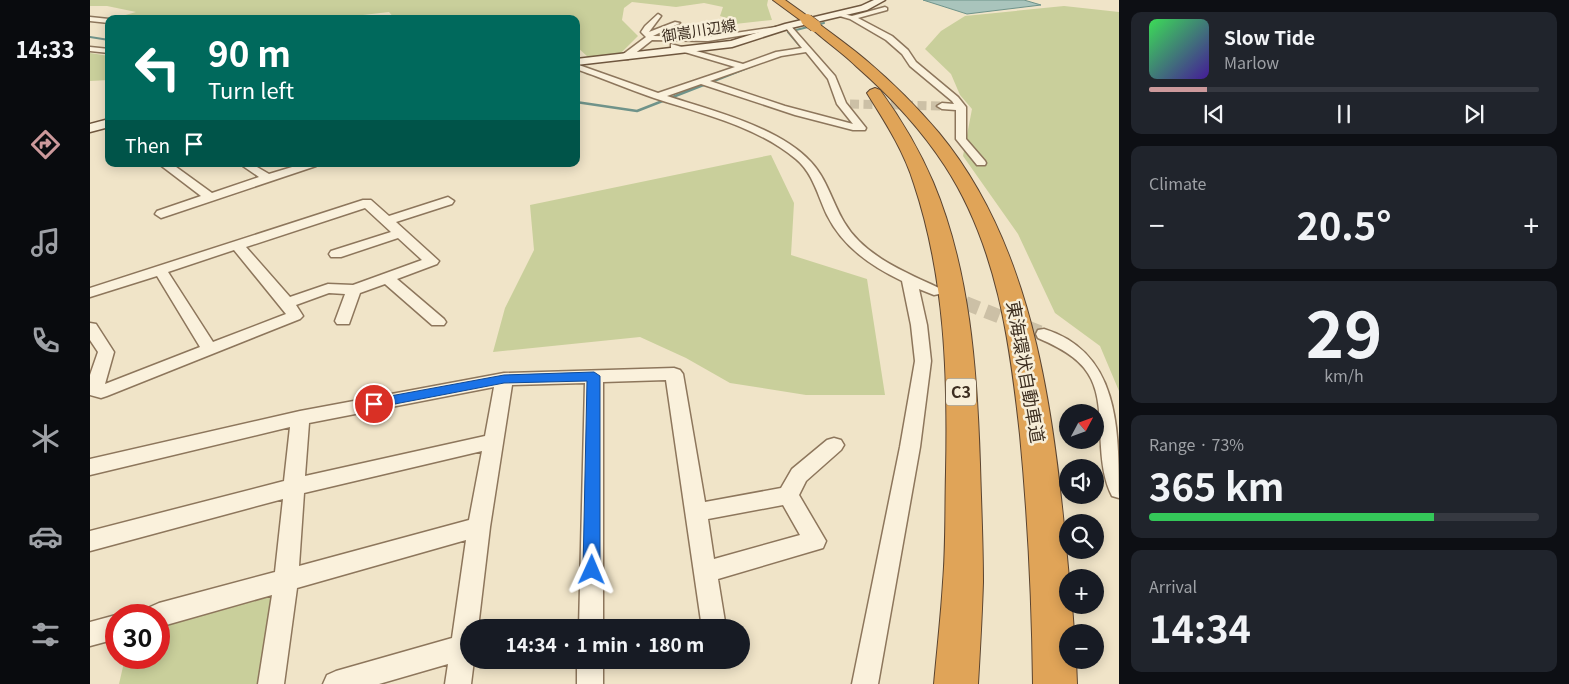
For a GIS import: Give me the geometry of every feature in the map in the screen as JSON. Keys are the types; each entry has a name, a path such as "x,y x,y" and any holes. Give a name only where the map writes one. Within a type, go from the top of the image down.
{"highway":[{"name":"東海環状自動車道","path":"778,0 868,68 927,130 965,182 983,215 1014,299 1023,341 1041,472 1053,622 1055,684"},
{"name":"東海環状自動車道","path":"816,27 856,69 889,112 900,131 923,186 945,256 959,359 964,445 963,582 956,684"}],"main road":[{"name":"御嵩川辺線","path":"580,62 732,44 788,26 883,4"},
{"path":"90,128 105,124"}],"street":[{"path":"852,18 883,4"},
{"path":"839,15 852,18 889,38 905,52 913,64 955,99 961,107 961,139 981,163"},
{"path":"658,16 646,26 645,32 649,37 742,66"},
{"path":"90,19 105,21"},
{"path":"625,57 649,37 677,23"},
{"path":"649,37 708,39 788,26 832,78 861,128 850,128 833,121 811,117 701,81"},
{"path":"90,49 105,51"},
{"path":"658,96 779,54 809,49"},
{"path":"580,67 658,96 738,121 776,140 801,158 813,170 828,204 849,240 870,258 934,290"},
{"path":"942,106 961,107"},
{"path":"169,167 210,197"},
{"path":"250,167 268,178"},
{"path":"161,214 303,167"},
{"path":"387,221 448,201"},
{"path":"90,293 367,203 432,261 354,290 328,288 287,303"},
{"path":"336,254 400,233"},
{"path":"90,328 106,352 94,390 102,392 295,316 287,303 237,245"},
{"path":"160,270 210,348"},
{"path":"387,278 438,322"},
{"path":"865,684 910,447 923,361 919,325 909,279"},
{"path":"343,322 354,290"},
{"path":"1044,334 1057,339 1086,357 1100,376 1107,402 1119,490"},
{"path":"90,467 300,418 504,379 674,374 713,619"},
{"path":"591,619 594,376"},
{"path":"469,619 479,527 504,379"},
{"path":"271,684 286,580 300,418"},
{"path":"90,540 294,486 495,440"},
{"path":"788,495 799,475 834,445"},
{"path":"696,512 788,495"},
{"path":"705,572 815,541 788,495"},
{"path":"170,612 479,527"},
{"path":"90,634 105,630"},
{"path":"336,684 443,652 460,650"},
{"path":"458,684 461,669"},
{"path":"590,669 590,684"}],"green space":[{"path":"90,0 768,0 767,5 772,20 726,25 734,20 720,16 723,7 704,3 676,7 632,2 624,8 622,20 638,36 620,54 588,57 580,50 580,15 392,15 389,12 363,15 126,15 136,12 107,6 90,6"},
{"path":"1064,6 1119,12 1119,391 1100,346 1055,313 1018,234 963,156 972,109 960,95 951,74 925,49 941,31 965,16"},
{"path":"90,53 105,55 105,80 90,81"},
{"path":"771,155 794,203 791,255 867,279 885,395 806,395 730,383 686,358 640,337 493,352 505,308 534,250 530,205"},
{"path":"279,587 265,684 119,684 122,669 170,669 170,616"}],"water":[{"path":"923,0 1024,0 1041,5 967,14"}],"waterway":[{"path":"798,53 805,52 788,32 824,23"},
{"path":"90,37 105,39"},
{"path":"580,103 637,111 757,64"}],"tunnel":[{"path":"850,104 942,106"},
{"path":"945,295 1044,334"}],"route":[{"path":"374,404 504,379 594,376 592,570"}]}
